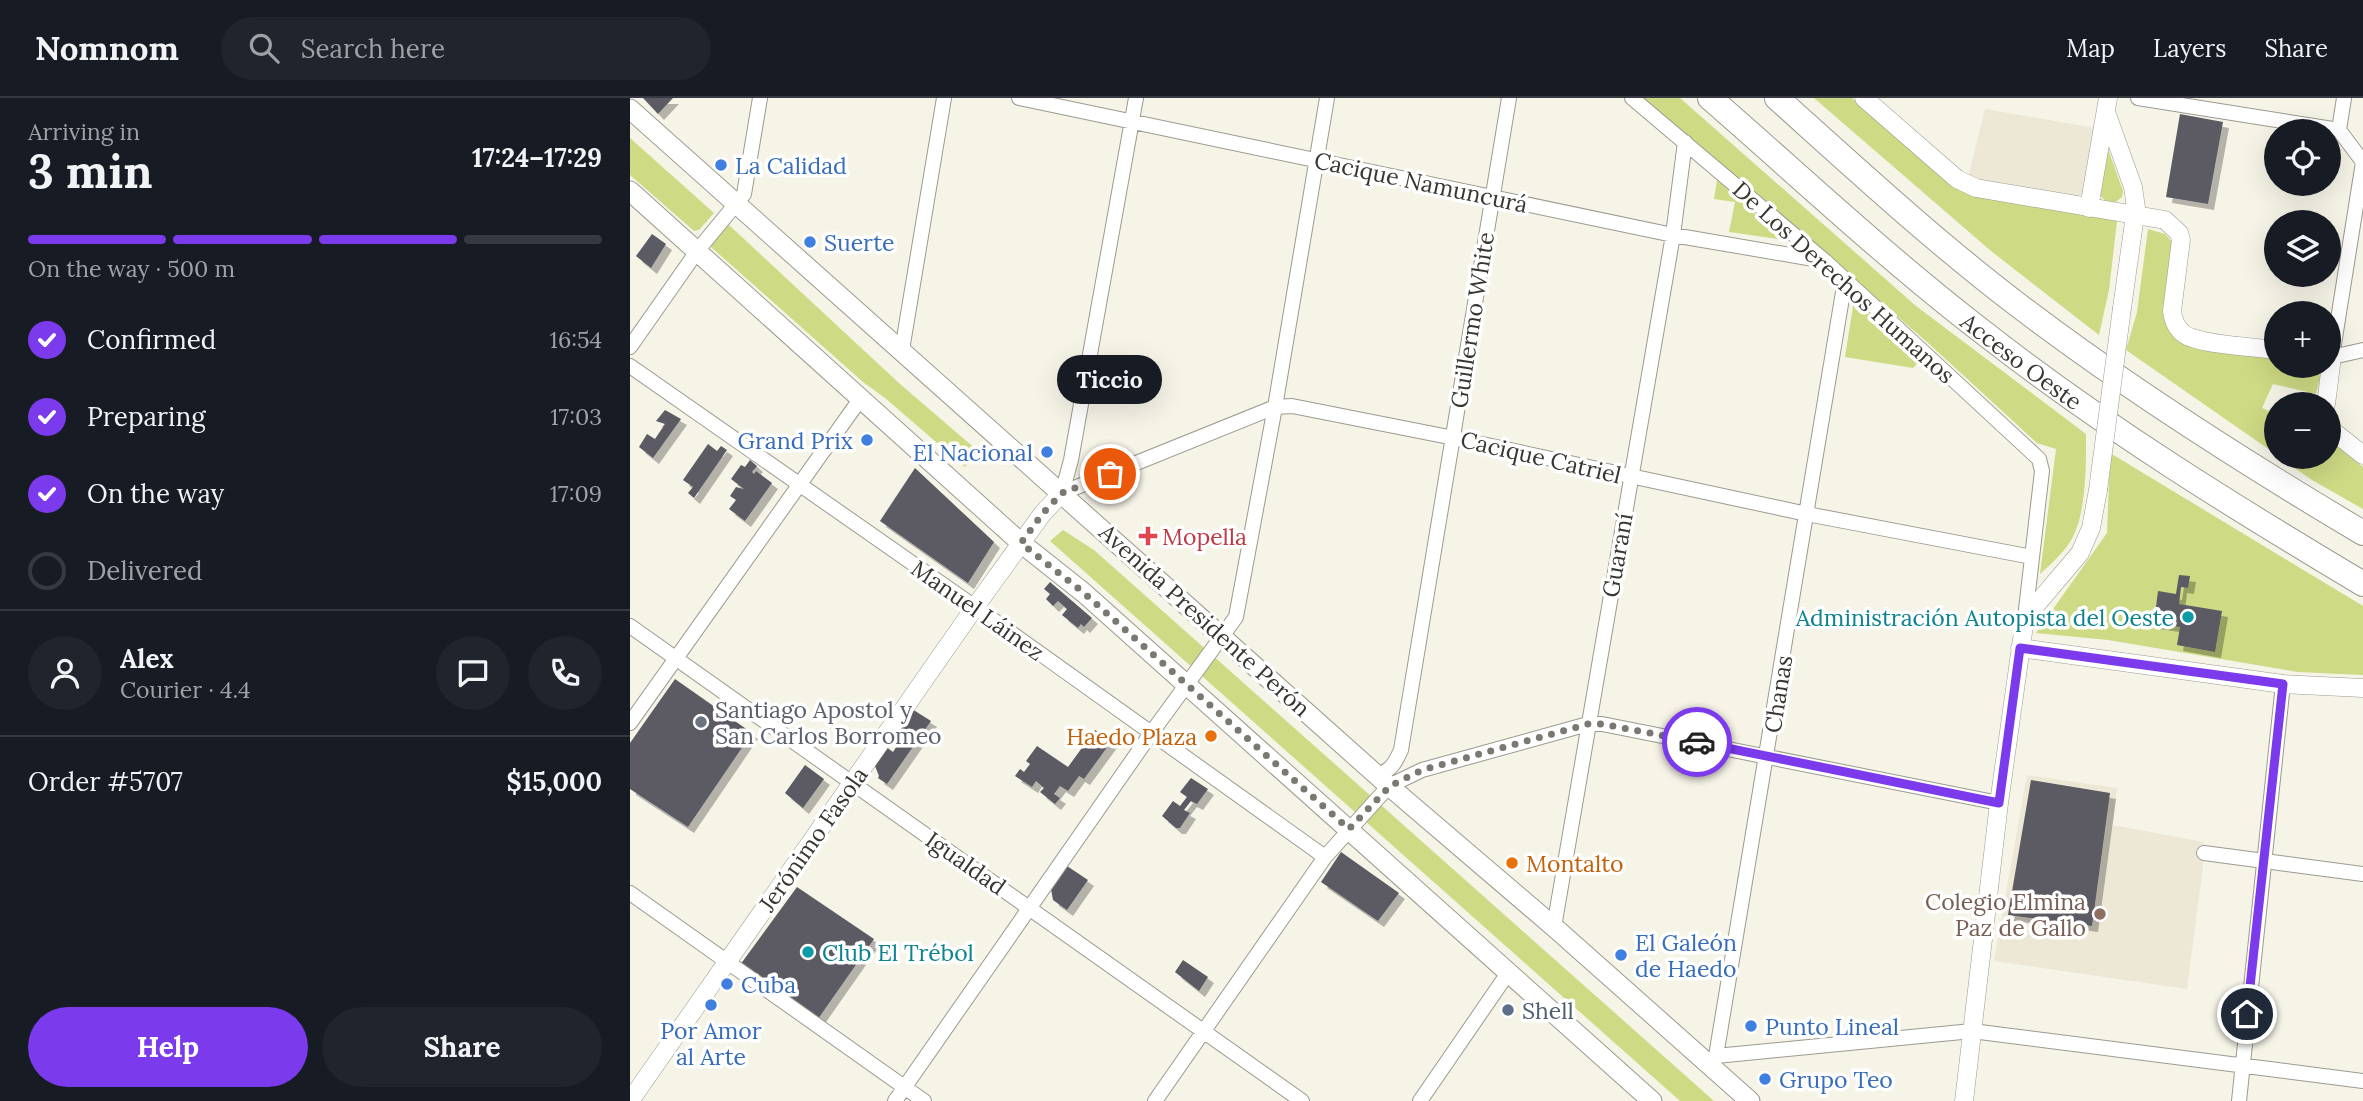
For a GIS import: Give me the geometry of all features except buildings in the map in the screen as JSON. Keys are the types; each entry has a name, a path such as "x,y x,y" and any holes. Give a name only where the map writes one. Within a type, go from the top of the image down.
{"highway":[{"name":"Acceso Oeste","path":"1710,98 1906,270 1998,344 2163,460 2363,584"},
{"name":"Acceso Oeste","path":"1777,98 1905,212 2059,336 2206,437 2363,533"}],"main road":[{"name":"Avenida Presidente Perón","path":"630,109 1383,780 1554,928 1713,1060 1750,1101"},
{"path":"630,191 1021,543 1190,680 1508,974 1652,1101"}],"street":[{"path":"630,347 698,250 744,194 760,98"},
{"path":"902,349 944,98"},
{"name":"Cacique Namuncurá","path":"1019,98 1673,235 1825,261"},
{"path":"1062,493 1072,460 1136,98"},
{"path":"895,1101 1152,732 1236,617 1275,407 1327,98"},
{"name":"Guillermo White","path":"1401,750 1509,98"},
{"name":"De Los Derechos Humanos","path":"1632,98 1825,261 2033,453 2041,466 2042,477 2032,557"},
{"path":"2138,98 2270,119"},
{"path":"2341,119 2344,98"},
{"path":"1869,100 1965,184 1990,191 2165,220 2179,233 2180,247 2172,310 2179,329 2195,339 2264,348"},
{"path":"2089,208 2107,105"},
{"path":"2025,618 2080,553 2091,528 2098,490 2136,215 2133,187 2107,105"},
{"path":"2340,301 2363,162 2341,133"},
{"name":"Guaraní","path":"1554,928 1673,235 1685,142"},
{"name":"Chanas","path":"1713,1060 1768,755 1845,280"},
{"path":"2341,355 2363,350"},
{"name":"Manuel Láinez","path":"630,366 1152,732 1325,857"},
{"path":"630,723 861,398"},
{"name":"Cacique Catriel","path":"1062,493 1275,407 1292,406 2032,557"},
{"path":"2341,438 2363,455"},
{"name":"Jerónimo Fasola","path":"630,1101 975,607 1043,513 1062,493"},
{"path":"1964,1101 1999,803 2032,557"},
{"name":"Igualdad","path":"630,626 1302,1101"},
{"path":"2020,648 2283,684 2363,688"},
{"path":"2239,1101 2283,684"},
{"path":"1383,780 1588,724 1602,724 1999,803"},
{"path":"1401,750 1410,764 1422,770"},
{"path":"1155,1101 1325,857 1349,829 1393,766 1401,750"},
{"path":"2204,853 2363,874"},
{"path":"630,893 924,1101"},
{"path":"1420,1101 1508,974"},
{"path":"1713,1060 1972,1031 2363,1081"}],"shaded area":[{"path":"1985,109 2095,128 2083,194 2077,197 1968,177"},
{"name":"Colegio Elmina Paz de Gallo","path":"2027,775 2117,788 2113,825 2204,842 2187,989 1994,961"}],"green space":[{"path":"1643,98 1680,98 1916,306 2086,434 2083,504 2076,531 2063,551 2040,574 2056,449 2037,443 1927,342"},
{"path":"1814,98 1852,98 1955,188 1996,200 2117,221 2109,290 2099,335 1991,251"},
{"path":"630,138 714,213 699,230 694,231 630,175"},
{"path":"2108,149 2123,191 2122,197 2113,204 2107,203 2100,195"},
{"path":"1717,180 1785,240 1729,232 1735,202 1714,199"},
{"path":"725,224 900,384 978,451 965,467 863,382 708,244"},
{"path":"2148,229 2165,234 2175,245 2167,323 2264,353 2264,378 2320,378 2316,392 2273,384 2269,392 2264,392 2264,446 2126,350 2137,312"},
{"path":"1854,300 1921,360 1913,368 1845,357"},
{"path":"2341,450 2363,467 2363,509 2296,469 2341,469"},
{"path":"2110,453 2363,606 2363,675 2298,672 2108,640 2036,633 2107,533"},
{"path":"1063,530 1094,550 1714,1101 1680,1101 1050,541"}],"way so far":[{"path":"1110,474 1062,493 1021,543 1084,593 1349,829 1390,786 1422,770 1588,724 1602,724 1697,742"}],"place":[{"name":"La Calidad","path":"721,165"},
{"name":"Suerte","path":"810,242"},
{"name":"Grand Prix","path":"867,440"},
{"name":"El Nacional","path":"1047,452"},
{"name":"Ticcio","path":"1110,474"},
{"name":"Mopella","path":"1148,536"},
{"name":"Administración Autopista del Oeste","path":"2188,617"},
{"name":"Santiago Apostol y San Carlos Borromeo","path":"701,722"},
{"name":"Haedo Plaza","path":"1211,736"},
{"name":"Montalto","path":"1512,863"},
{"name":"Colegio Elmina Paz de Gallo","path":"2100,914"},
{"name":"Club El Trébol","path":"808,952"},
{"name":"El Galeón de Haedo","path":"1621,955"},
{"name":"Cuba","path":"727,984"},
{"name":"Por Amor al Arte","path":"711,1005"},
{"name":"Shell","path":"1508,1010"},
{"name":"Punto Lineal","path":"1751,1026"},
{"name":"Grupo Teo","path":"1765,1079"}],"route":[{"path":"1697,742 1999,803 2020,648 2283,684 2247,1014"}]}
